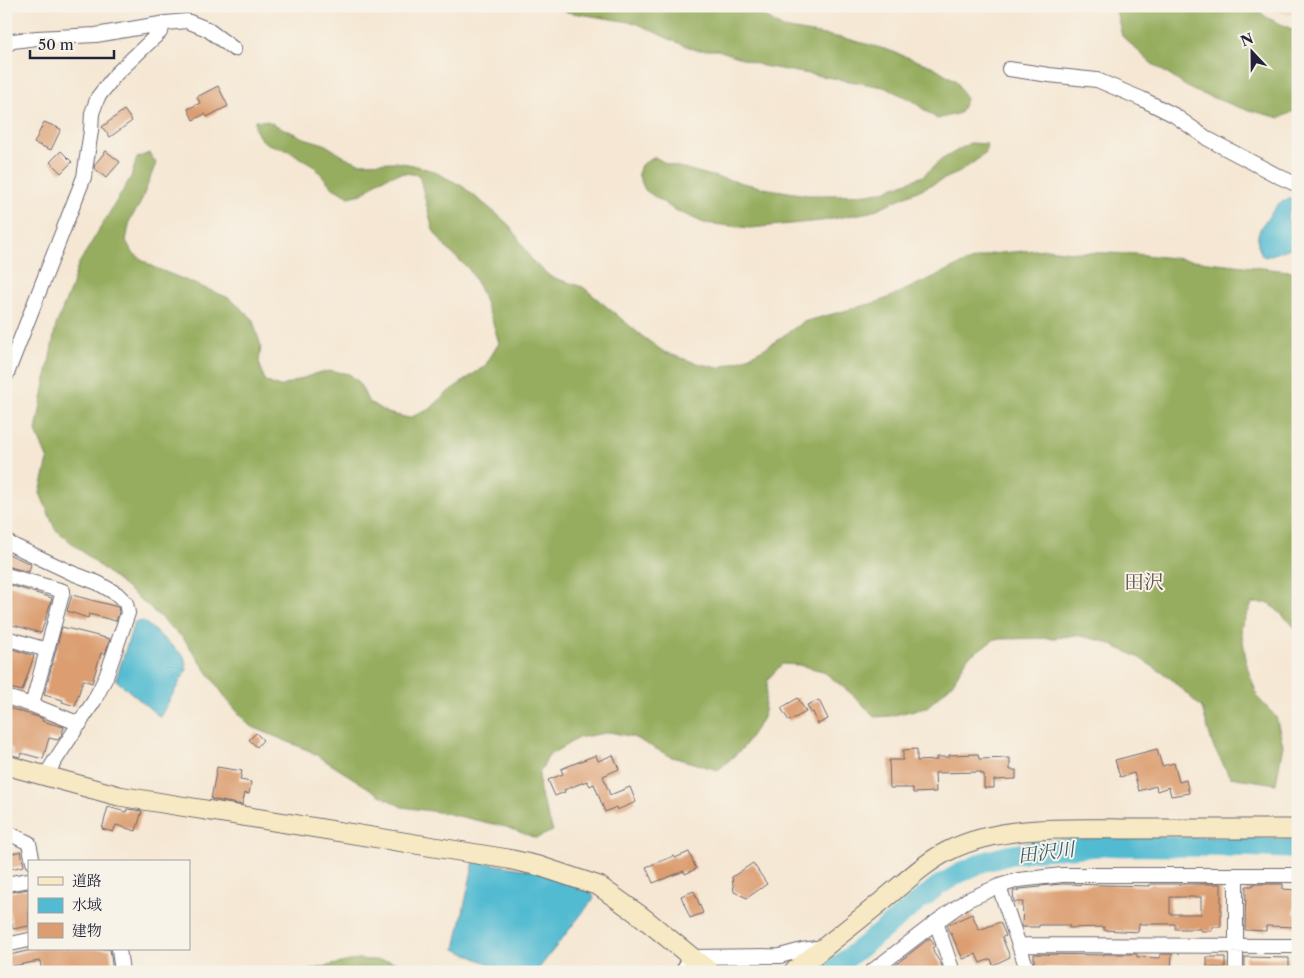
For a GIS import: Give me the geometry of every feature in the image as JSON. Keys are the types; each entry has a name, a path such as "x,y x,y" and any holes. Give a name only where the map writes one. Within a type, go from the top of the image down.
{"street":[{"path":"6,44 13,41 37,38 96,35 187,21 207,29 234,49"},
{"path":"6,376 84,177 92,113 98,97 116,74 160,32 164,24"},
{"path":"1010,69 1049,76 1097,80 1174,115 1208,139 1298,185"},
{"path":"6,539 8,543 98,583 117,594 126,603 128,613 106,676 94,701 45,776"},
{"path":"6,575 62,591 32,704"},
{"path":"6,638 47,650"},
{"path":"6,697 32,704 80,724"},
{"path":"6,765 119,796 508,858 539,866 599,886 641,916 687,964 710,972"},
{"path":"793,972 923,868 944,853 964,844 1019,832 1073,829 1298,829"},
{"path":"6,832 29,843 33,860"},
{"path":"871,972 967,900 999,886 1019,880 1062,875 1298,875"},
{"path":"1236,875 1236,972"},
{"path":"6,884 28,880"},
{"path":"999,886 1028,972"},
{"path":"936,922 953,972"},
{"path":"6,945 28,940"},
{"path":"1019,945 1298,946"},
{"path":"687,964 780,956 824,947"},
{"path":"119,950 122,972"}],"shaded area":[{"path":"1267,6 1298,6 1298,15 1288,15"}],"green space":[{"path":"556,6 749,6 783,28 848,39 888,50 934,67 956,81 966,99 960,113 937,119 911,100 884,87 763,66 718,50 696,50 636,23 567,12"},
{"path":"1115,6 1253,6 1266,17 1298,32 1298,109 1280,118 1241,108 1192,90 1151,63 1122,36"},
{"path":"255,120 267,121 304,138 324,144 359,163 396,162 413,165 433,171 462,186 511,227 533,262 551,277 583,287 664,352 718,368 744,359 767,347 803,322 881,301 962,264 991,254 1046,249 1072,252 1136,254 1298,272 1298,632 1269,603 1252,603 1241,628 1247,666 1258,698 1276,717 1283,745 1276,784 1230,777 1213,746 1202,708 1169,677 1138,657 1103,641 1076,635 1055,638 995,639 968,657 952,684 927,707 890,716 875,717 853,695 823,671 799,665 782,664 768,679 763,718 743,748 718,770 672,757 633,737 610,732 578,738 548,756 539,774 540,793 553,831 536,838 506,827 445,813 402,807 310,751 250,726 228,701 184,639 148,606 55,529 40,493 48,460 36,431 56,325 78,265 131,177 137,158 149,153 156,163 140,204 130,220 126,241 133,253 153,267 229,298 252,318 261,346 259,362 265,381 279,387 317,373 332,371 349,374 359,382 368,401 387,413 409,418 430,409 448,392 485,366 499,343 479,287 469,269 446,248 433,230 419,175 405,173 392,175 380,180 362,194 349,197 333,188 313,165 289,151 268,144 260,138 255,129"},
{"path":"970,143 987,144 985,154 960,172 870,212 821,221 750,228 704,223 673,209 645,190 638,174 641,165 655,157 667,164 769,189 807,195 869,194 887,190 923,176 941,160"},
{"path":"358,959 390,961 422,972 309,972 310,970"}],"water":[{"path":"1289,198 1298,199 1298,209 1294,208 1289,211 1287,216 1289,222 1293,224 1298,221 1298,248 1291,248 1265,257 1258,246 1258,235 1261,227 1278,204"},
{"path":"143,621 184,656 187,669 160,717 116,680 134,623"},
{"path":"474,861 546,873 588,890 592,894 594,898 536,972 508,972 455,949"}],"building":[{"path":"218,86 228,106 207,117 205,114 193,120 188,109 200,103 197,97"},
{"path":"124,110 132,121 110,137 102,127"},
{"path":"44,122 61,129 51,150 34,143"},
{"path":"61,151 72,162 61,173 50,162"},
{"path":"106,151 120,162 106,178 94,168"},
{"path":"6,553 31,564 29,572 6,566"},
{"path":"6,584 52,598 41,633 6,623"},
{"path":"72,595 118,607 119,612 116,621 89,614 88,618 67,611"},
{"path":"62,627 110,639 105,654 101,653 92,683 83,680 75,706 62,702 63,700 44,695"},
{"path":"6,647 34,656 22,691 6,687 6,675 9,665 6,664"},
{"path":"798,698 806,712 789,721 781,708"},
{"path":"819,700 828,719 818,724 813,712 811,713 807,705"},
{"path":"6,707 64,727 58,740 49,738 43,759 21,753 20,757 12,755 13,749 6,747 6,737 10,723 6,722"},
{"path":"256,733 263,740 257,747 249,740"},
{"path":"917,749 917,761 937,760 936,757 949,757 949,755 978,754 979,759 1010,758 1010,770 1016,770 1016,779 994,780 994,788 984,788 984,774 981,774 981,772 935,773 936,792 913,793 913,788 890,788 889,760 903,760 903,750"},
{"path":"1157,749 1162,766 1174,763 1179,782 1186,780 1189,793 1171,796 1169,787 1157,791 1156,786 1139,791 1134,773 1120,777 1115,760"},
{"path":"596,755 598,761 613,755 619,769 603,776 610,795 630,787 636,802 617,810 616,807 605,812 594,784 590,786 587,781 564,790 565,792 555,796 548,780 563,774 561,769"},
{"path":"217,767 242,771 240,780 251,782 249,794 245,793 242,805 211,799"},
{"path":"108,807 126,812 127,809 142,811 136,831 116,825 113,832 102,829"},
{"path":"21,851 24,866 6,870 6,855"},
{"path":"689,852 696,869 685,874 684,871 653,883 646,867"},
{"path":"753,863 767,884 747,898 734,892 732,877"},
{"path":"1062,884 1150,886 1150,884 1221,884 1221,927 1212,927 1212,931 1201,931 1201,929 1175,929 1175,924 1139,924 1138,932 1104,930 1104,927 1069,928 1069,925 1022,927 1023,902 1014,902 1013,891","holes":["1170,897 1201,897 1201,914 1170,914"]},
{"path":"1253,884 1283,884 1283,889 1295,890 1294,914 1298,914 1298,927 1266,926 1266,931 1245,930 1246,886 1253,886"},
{"path":"28,889 28,926 13,929 6,893"},
{"path":"694,891 703,913 690,918 681,896"},
{"path":"972,914 979,930 1000,922 1006,936 1002,937 1010,957 993,965 991,959 980,963 976,954 963,959 947,925"},
{"path":"930,938 935,946 932,948 933,952 942,967 936,972 886,972"},
{"path":"31,950 110,950 113,972 42,972 40,961 6,967 6,956"},
{"path":"1034,954 1137,954 1137,957 1160,958 1160,954 1172,954 1171,972 1118,972 1118,970 1035,967"},
{"path":"1207,957 1225,957 1225,968 1207,967"},
{"path":"1245,957 1289,958 1289,971 1245,972"}],"waterway":[{"name":"田沢川","path":"830,972 938,886 983,862 1035,851 1107,846 1298,849"}],"district":[{"name":"田沢","path":"1144,582"}]}
